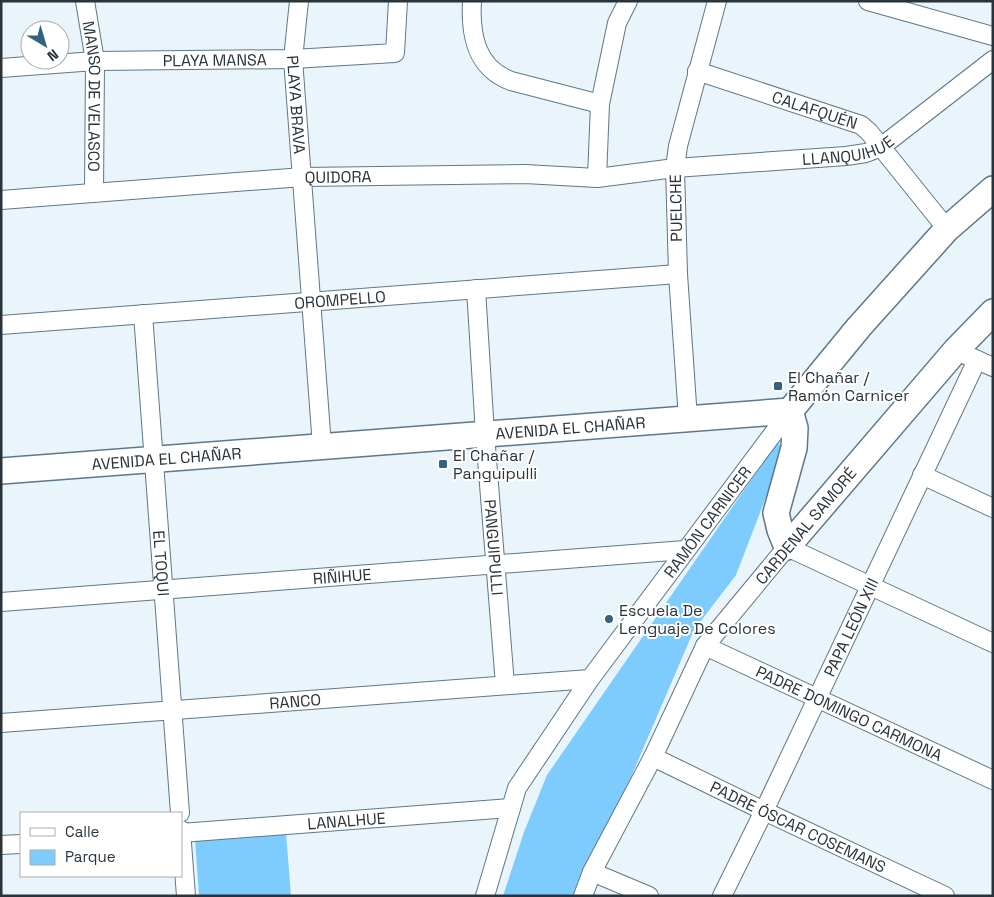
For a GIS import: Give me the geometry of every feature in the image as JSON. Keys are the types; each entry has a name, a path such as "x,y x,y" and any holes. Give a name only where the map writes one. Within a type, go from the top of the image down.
{"street":[{"name":"MANSO DE VELASCO","path":"85,1 95,61 94,193"},
{"name":"PLAYA BRAVA","path":"299,1 293,59 322,446"},
{"name":"PLAYA MANSA","path":"1,68 95,61 293,59 395,53 398,1"},
{"path":"472,1 471,20 477,49 490,69 500,77 512,81 600,104"},
{"path":"597,178 600,104 617,23 628,1"},
{"name":"PUELCHE","path":"688,419 678,274 674,168 697,71 718,1"},
{"path":"868,1 993,36"},
{"name":"LLANQUIHUE","path":"674,168 866,153 881,147 993,60"},
{"name":"CALAFQUÉN","path":"697,71 861,124 947,229"},
{"name":"QUIDORA","path":"1,200 303,177 525,174 597,178 674,168"},
{"name":"RAMÓN CARNICER","path":"485,896 517,788 590,679 790,411 859,327 947,229 993,189"},
{"name":"OROMPELLO","path":"1,325 678,274"},
{"name":"PANGUIPULLI","path":"476,289 505,685"},
{"name":"CARDENAL SAMORÉ","path":"592,896 592,872 653,757 705,646 787,547 975,359 993,312"},
{"name":"EL TOQUI","path":"143,314 180,812"},
{"name":"PAPA LEÓN XIII","path":"722,896 818,698 975,359"},
{"path":"790,411 795,428 794,448 776,513 787,547 993,643"},
{"name":"AVENIDA EL CHAÑAR","path":"1,471 790,411"},
{"path":"922,475 993,508"},
{"name":"RIÑIHUE","path":"1,602 685,550"},
{"name":"PADRE DOMINGO CARMONA","path":"705,646 993,780"},
{"name":"RANCO","path":"1,723 590,679"},
{"name":"PADRE ÓSCAR COSEMANS","path":"653,757 945,896"},
{"name":"LANALHUE","path":"182,832 511,808"},
{"path":"1,845 20,844"},
{"path":"182,845 186,896"},
{"path":"583,896 592,872 649,896"}],"green space":[{"path":"778,441 783,453 736,575 694,630 580,896 503,896 524,832 547,775"},
{"path":"286,833 291,896 199,896 195,839"}],"place":[{"name":"El Chañar / Ramón Carnicer","path":"778,386"},
{"name":"El Chañar / Panguipulli","path":"443,464"},
{"name":"Escuela De Lenguaje De Colores","path":"609,619"}]}
